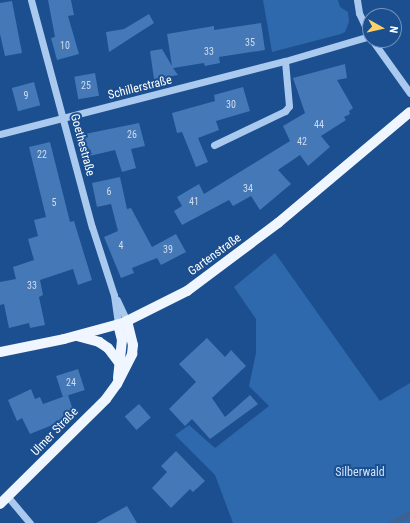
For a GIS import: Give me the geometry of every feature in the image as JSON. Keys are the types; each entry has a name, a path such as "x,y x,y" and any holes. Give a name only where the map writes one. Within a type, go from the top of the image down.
{"main road":[{"name":"Gartenstraße","path":"0,352 77,336 123,322 187,291 240,254 410,112"},
{"name":"Ulmer Straße","path":"117,384 123,322"},
{"name":"Ulmer Straße","path":"0,504 106,398 117,384 132,354 133,346 123,322"},
{"path":"77,336 98,342 108,348 120,365"}],"street":[{"name":"Goethestraße","path":"31,0 92,227 123,322"},
{"path":"357,0 359,13 362,19"},
{"name":"Schillerstraße","path":"0,134 64,119 285,61 362,38"},
{"path":"378,48 410,93"},
{"path":"214,145 285,111 289,106 285,61"},
{"path":"8,497 30,523"}],"green space":[{"path":"263,0 338,0 340,7 348,12 349,22 345,32 341,34 272,52"},
{"name":"Silberwald","path":"275,253 380,401 410,383 410,523 233,523 215,475 175,435 189,425 215,448 269,406 249,386 256,353 256,319 234,287"}],"building":[{"path":"48,0 71,0 74,15 68,16 79,54 57,60 51,38 55,37"},
{"path":"12,1 22,53 5,56 0,34 0,3"},
{"path":"149,14 154,23 109,52 106,32 124,29"},
{"path":"261,23 265,50 219,57 220,63 205,66 204,63 173,68 178,75 154,79 150,51 162,49 172,66 167,34 214,26 214,30"},
{"path":"345,64 347,78 337,80 353,108 349,111 350,114 344,117 346,120 321,136 330,147 308,166 300,155 278,170 291,184 260,210 251,196 233,206 229,200 182,225 174,211 182,206 177,197 199,184 204,194 290,141 283,126 305,113 293,78"},
{"path":"95,73 99,96 78,99 74,77"},
{"path":"34,82 40,105 18,111 12,88"},
{"path":"243,87 250,111 216,121 219,130 198,138 208,162 196,167 182,132 177,133 172,113 215,101 214,95"},
{"path":"139,123 145,146 131,149 136,168 122,172 115,150 85,157 80,135"},
{"path":"50,142 70,222 74,221 92,280 78,285 73,269 40,280 43,295 39,297 45,325 30,328 29,323 9,328 4,304 0,305 0,282 16,279 13,267 34,260 28,239 38,236 34,220 46,217 29,147"},
{"path":"120,177 127,209 131,208 152,247 176,234 186,252 161,265 157,258 132,268 134,273 121,278 104,237 118,231 111,204 97,207 92,183"},
{"path":"207,338 225,357 231,350 246,366 212,398 225,417 250,395 258,404 210,439 192,419 185,426 169,409 196,382 179,364"},
{"path":"78,369 85,390 63,397 56,376"},
{"path":"31,389 35,399 40,397 43,404 68,395 75,416 30,434 22,418 17,421 8,400"},
{"path":"139,404 151,418 136,430 125,416"},
{"path":"176,451 205,481 193,492 190,489 171,508 152,488 167,472 161,466"},
{"path":"127,506 137,523 96,523"}],"waterway":[{"path":"392,523 410,513"}]}
